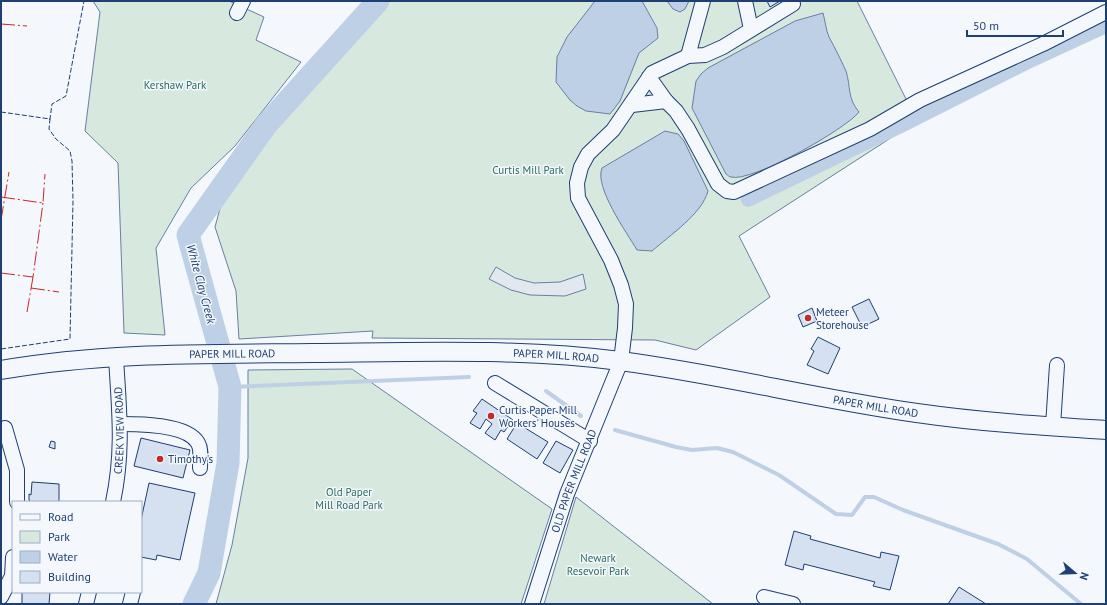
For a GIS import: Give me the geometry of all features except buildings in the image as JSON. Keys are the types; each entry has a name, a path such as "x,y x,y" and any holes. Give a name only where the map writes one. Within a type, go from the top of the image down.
{"main road":[{"name":"PAPER MILL ROAD","path":"1,370 60,362 167,356 495,352 553,354 621,361 918,413 1106,430"}],"street":[{"path":"688,56 703,1"},
{"path":"745,1 751,29"},
{"path":"632,104 652,73 688,56 705,55 722,47 793,4"},
{"path":"650,77 666,101 676,111 688,129 718,184 727,191 734,192 870,129 920,100 1043,44 1106,12"},
{"path":"632,104 666,101"},
{"name":"OLD PAPER MILL ROAD","path":"532,604 563,507 621,361 626,316 625,299 611,260 578,198 577,182 581,167 588,154 613,130 632,104"},
{"name":"CREEK VIEW ROAD","path":"113,501 120,463 121,424 116,358"},
{"path":"1052,426 1057,365"},
{"path":"495,383 590,441"},
{"path":"121,424 150,425 187,433 198,443 200,450 200,468"},
{"path":"5,428 18,470 17,501"},
{"path":"1,597 12,576"},
{"path":"86,604 89,593"},
{"path":"130,604 133,593"},
{"path":"764,597 793,604"}],"green space":[{"name":"Kershaw Park","path":"93,1 229,1 264,17 256,40 301,62 235,146 191,188 156,248 165,335 124,333 118,163 85,131 100,12"},
{"name":"Curtis Mill Park","path":"381,1 857,1 917,121 739,236 770,297 696,350 655,340 372,338 373,331 239,339 236,291 215,227 230,171"},
{"name":"Old Paper Mill Road Park","path":"352,369 552,509 521,604 216,604 232,545 248,458 248,370"},
{"name":"Newark Resevoir Park","path":"576,497 713,604 544,604"}],"shaded area":[{"path":"496,267 515,278 534,283 560,282 583,274 586,289 565,296 530,295 511,290 489,279"}],"water":[{"path":"595,1 642,1 657,28 658,38 639,53 620,101 610,114 586,111 577,106 570,100 556,82 557,57 567,37"},
{"path":"667,1 689,1 685,9 680,12 673,9"},
{"path":"823,13 828,34 846,71 851,97 859,112 851,120 818,142 777,164 742,177 730,177 726,174 692,108 696,81 708,68 795,21"},
{"path":"665,131 678,134 684,141 708,191 705,200 692,216 652,251 637,250 619,222 607,198 601,176 602,168"}],"waterway":[{"name":"White Clay Creek","path":"194,604 209,573 228,463 230,387 188,235 266,125 378,1"},
{"path":"748,200 903,125 1026,63 1106,26"},
{"path":"230,387 469,377"},
{"path":"546,391 581,416"},
{"path":"615,430 692,450 717,448 733,452 779,475 836,514 852,515 865,497 874,497 903,510 998,544 1027,559 1081,604"}],"fence":[{"path":"49,119 52,104 66,96 84,1"},
{"path":"1,112 50,119 49,129 56,139 70,151 72,161 73,201 70,339 1,349"}],"power":[{"path":"1,24 27,26"},
{"path":"1,220 9,172"},
{"path":"1,197 43,203 45,174"},
{"path":"1,273 33,277 43,203"},
{"path":"27,312 33,277"},
{"path":"31,288 59,292"}],"place":[{"name":"Meteer Storehouse","path":"808,318"},
{"name":"Curtis Paper Mill Workers' Houses","path":"491,416"},
{"name":"Timothy's","path":"160,459"}]}
